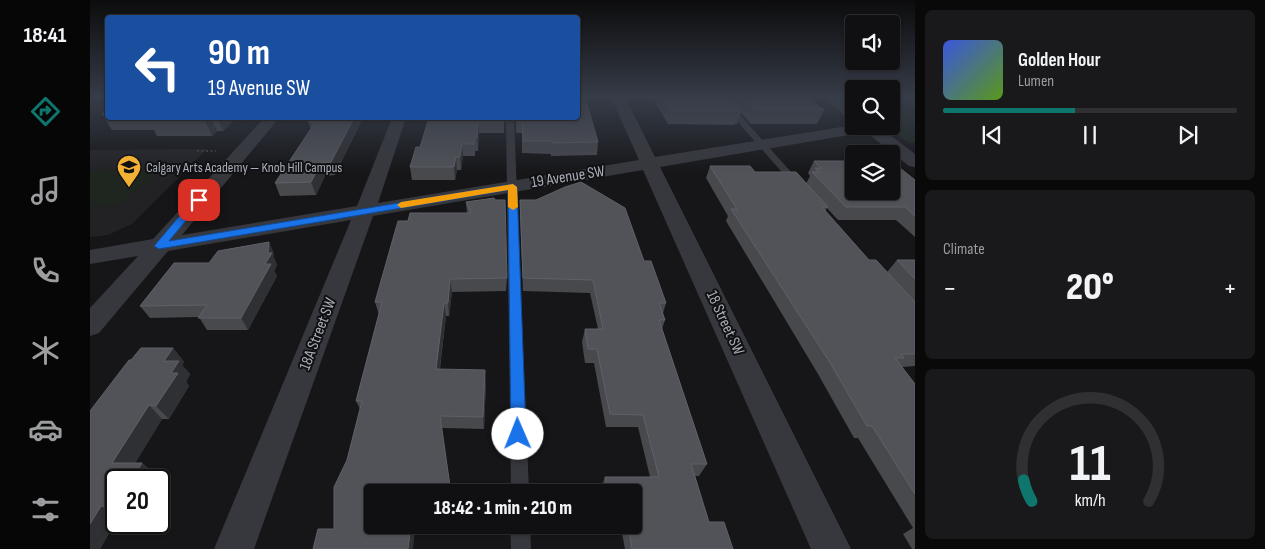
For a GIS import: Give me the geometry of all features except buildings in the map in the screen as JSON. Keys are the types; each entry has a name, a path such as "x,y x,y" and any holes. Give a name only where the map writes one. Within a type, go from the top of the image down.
{"street":[{"path":"90,326 268,123"},
{"name":"18A Street SW","path":"234,549 397,123"},
{"name":"18 Street SW","path":"630,123 831,549"},
{"name":"19 Avenue SW","path":"90,257 845,131"},
{"path":"879,135 915,162"}],"lane":[{"path":"510,123 520,484"},
{"path":"742,123 806,194"},
{"path":"520,534 521,549"}],"path":[{"path":"197,151 219,151"}],"shaded area":[{"path":"900,123 915,123 915,143 909,143 898,135 900,135"},
{"name":"Calgary Arts Academy — Knob Hill Campus","path":"207,149 132,224 108,235 90,237 90,150"},
{"path":"90,171 157,171 121,204 90,205"}],"slow traffic":[{"path":"401,205 513,187 513,207"}],"place":[{"name":"Calgary Arts Academy — Knob Hill Campus","path":"129,188"}],"route":[{"path":"199,200 159,246 513,187 518,434"}]}
